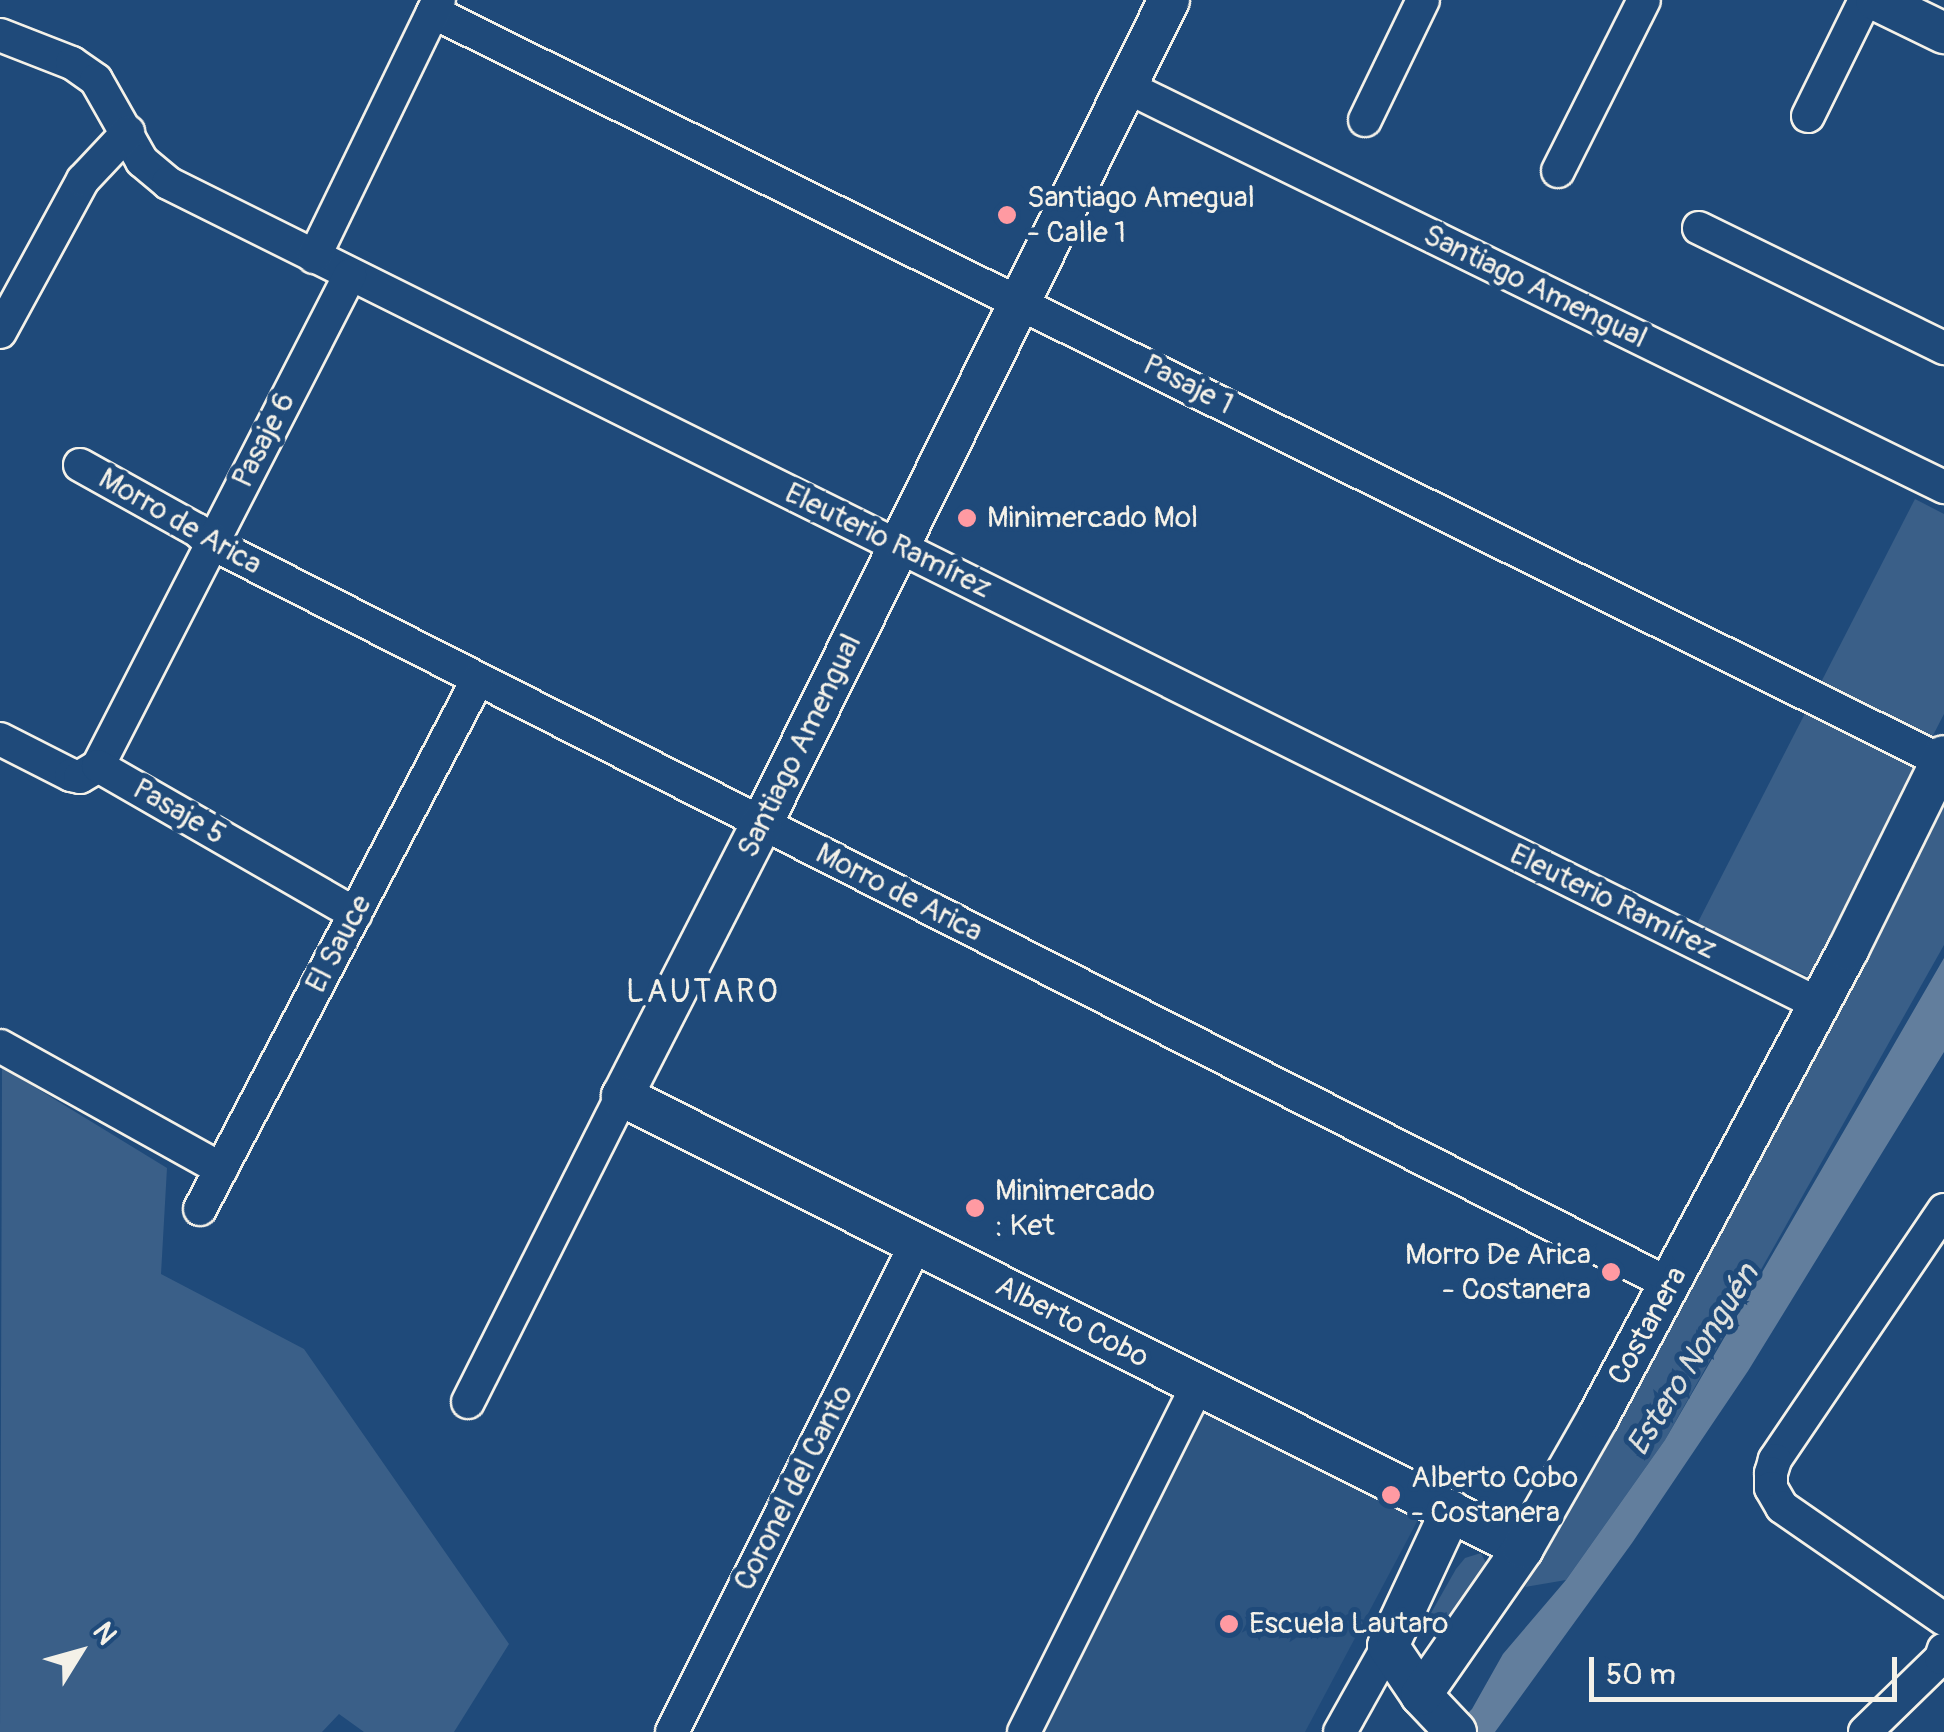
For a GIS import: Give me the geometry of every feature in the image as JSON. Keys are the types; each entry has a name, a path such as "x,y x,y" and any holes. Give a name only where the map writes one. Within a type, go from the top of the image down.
{"street":[{"name":"Santiago Amengual","path":"468,1402 762,824 1169,0"},
{"path":"1365,120 1423,0"},
{"path":"1558,171 1644,0"},
{"path":"1808,116 1865,0"},
{"path":"1876,0 1944,34"},
{"path":"314,257 436,6"},
{"name":"Pasaje 1","path":"436,6 1020,302 1942,759"},
{"name":"Eleuterio Ramírez","path":"0,35 72,63 96,80 142,160 168,183 1818,1004"},
{"name":"Santiago Amengual","path":"1127,87 1944,486"},
{"path":"0,332 83,180 128,132"},
{"path":"1698,228 1944,348"},
{"name":"Pasaje 6","path":"98,766 350,276"},
{"name":"Morro de Arica","path":"80,464 197,530 211,543 1671,1285"},
{"name":"El Sauce","path":"200,1209 478,679"},
{"name":"Pasaje 5","path":"0,739 71,776 80,778 98,766 355,914"},
{"name":"Costanera","path":"1421,1696 1523,1548 1671,1285 1942,759"},
{"path":"0,1046 221,1169"},
{"name":"Alberto Cobo","path":"622,1096 1523,1548"},
{"path":"1944,1210 1775,1460 1771,1474 1771,1488 1782,1508 1944,1619"},
{"name":"Coronel del Canto","path":"672,1732 916,1244"},
{"path":"1024,1732 1198,1385"},
{"path":"1340,1732 1388,1646 1451,1511"},
{"path":"1388,1646 1421,1696 1453,1728"},
{"path":"1866,1732 1943,1658"}],"shaded area":[{"path":"1915,499 1944,514 1944,714 1809,977 1696,926"},
{"path":"1944,804 1944,945 1665,1440 1566,1580 1525,1587"},
{"path":"1944,958 1944,1052 1748,1371 1632,1543 1495,1732 1449,1732 1472,1709 1503,1654 1566,1580 1665,1440"},
{"path":"2,1067 167,1168 161,1274 304,1349 509,1644 454,1732 364,1732 339,1714 322,1732 0,1732"},
{"name":"Escuela Lautaro","path":"1206,1405 1420,1516 1305,1732 1039,1732"},
{"path":"1481,1553 1488,1567 1444,1628 1433,1628 1431,1613 1456,1569 1465,1558"}],"place":[{"name":"Santiago Amegual - Calle 1","path":"1007,215"},
{"name":"Minimercado Mol","path":"967,518"},
{"name":"Minimercado : Ket","path":"975,1208"},
{"name":"Morro De Arica - Costanera","path":"1611,1272"},
{"name":"Alberto Cobo - Costanera","path":"1391,1495"},
{"name":"Escuela Lautaro","path":"1229,1624"}],"district":[{"name":"LAUTARO","path":"703,992"}],"water label":[{"name":"Estero Nonguén","path":"1693,1360"}]}
